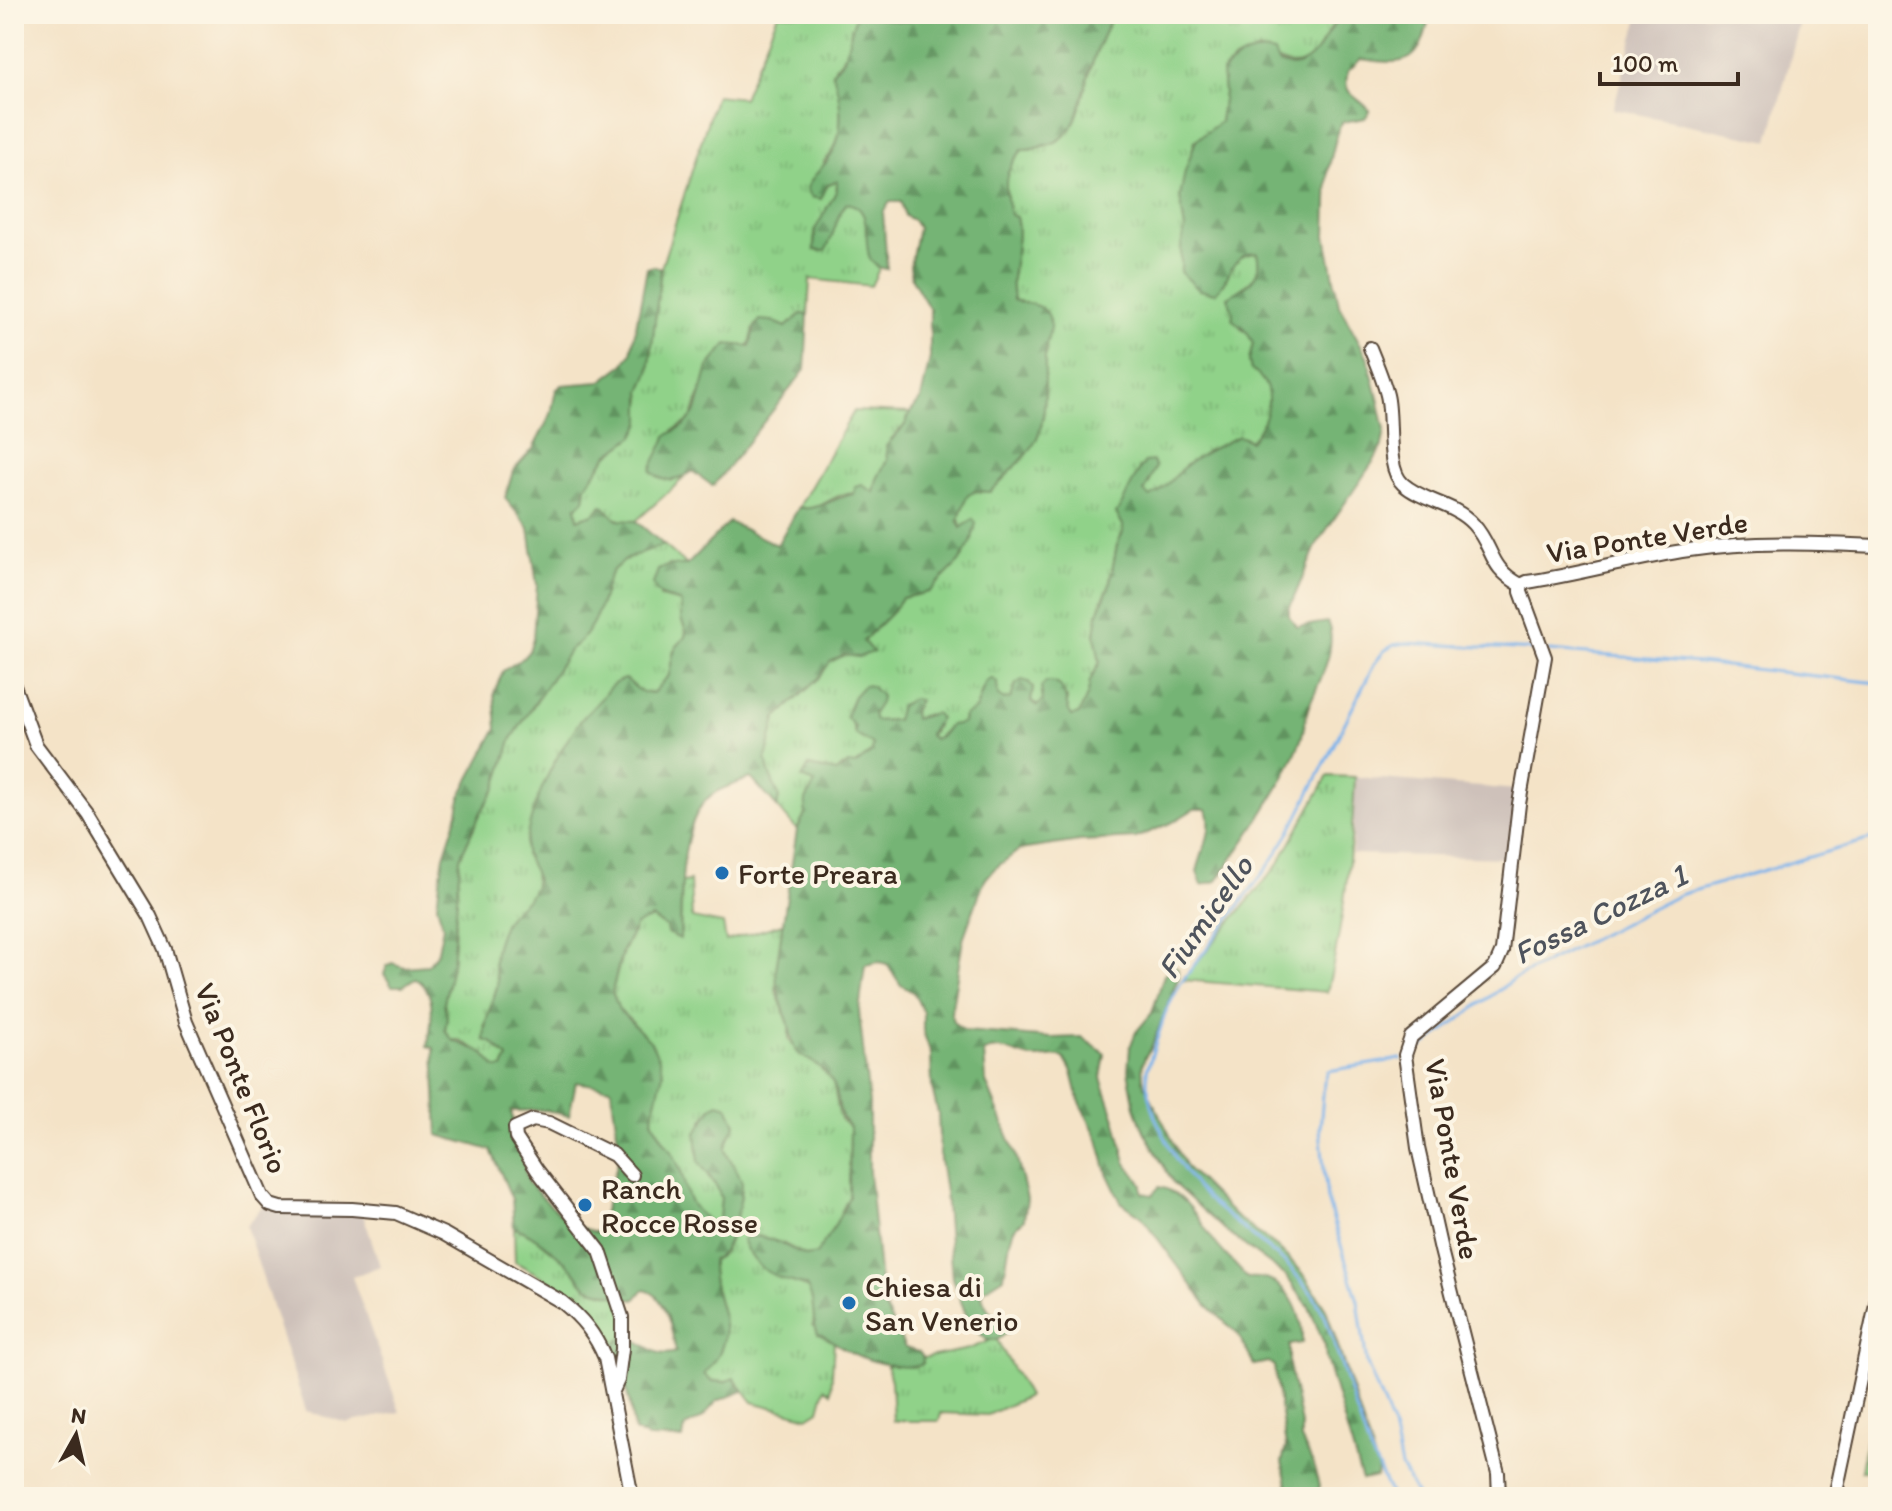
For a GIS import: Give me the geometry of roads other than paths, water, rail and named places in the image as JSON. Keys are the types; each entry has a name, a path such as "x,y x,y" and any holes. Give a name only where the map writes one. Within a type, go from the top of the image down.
{"street":[{"name":"Via Ponte Verde","path":"1370,348 1387,395 1393,466 1398,478 1405,486 1460,512 1470,521 1502,575 1521,585"},
{"name":"Via Ponte Verde","path":"1521,585 1576,575 1647,556 1691,550 1773,544 1878,546"},
{"name":"Via Ponte Verde","path":"1499,1497 1498,1473 1418,1148 1405,1055 1411,1037 1495,967 1502,951 1519,804 1545,657 1521,585"},
{"name":"Via Ponte Florio","path":"14,686 36,745 88,814 150,916 165,949 186,1022 262,1196 270,1205 293,1210 380,1210 414,1219 562,1302 581,1317 596,1337 605,1358 632,1497"},
{"name":"Via Ponte Florio","path":"613,1391 618,1380 622,1349 622,1317 600,1251 537,1170 516,1138 515,1128 533,1120 549,1123 614,1155 632,1175"},
{"path":"1835,1497 1878,1295"}],"waterway":[{"name":"Fiumicello","path":"1392,1497 1369,1449 1325,1316 1313,1295 1287,1264 1196,1187 1176,1159 1155,1117 1147,1085 1147,1070 1166,1011 1180,984 1270,864 1290,832 1375,663 1384,651 1406,643 1535,650"},
{"name":"Fiumicello","path":"1549,651 1699,663 1878,683"},
{"name":"Fossa Cozza 1","path":"1408,1057 1514,979 1679,895 1878,837"},
{"name":"Fossa Cozza 1","path":"1401,1059 1328,1071 1320,1129 1327,1199 1358,1301 1367,1364 1393,1428 1401,1467 1418,1497"}],"place":[{"name":"Forte Preara","path":"722,873"},
{"name":"Ranch Rocce Rosse","path":"585,1205"},
{"name":"Chiesa di San Venerio","path":"849,1303"}]}
